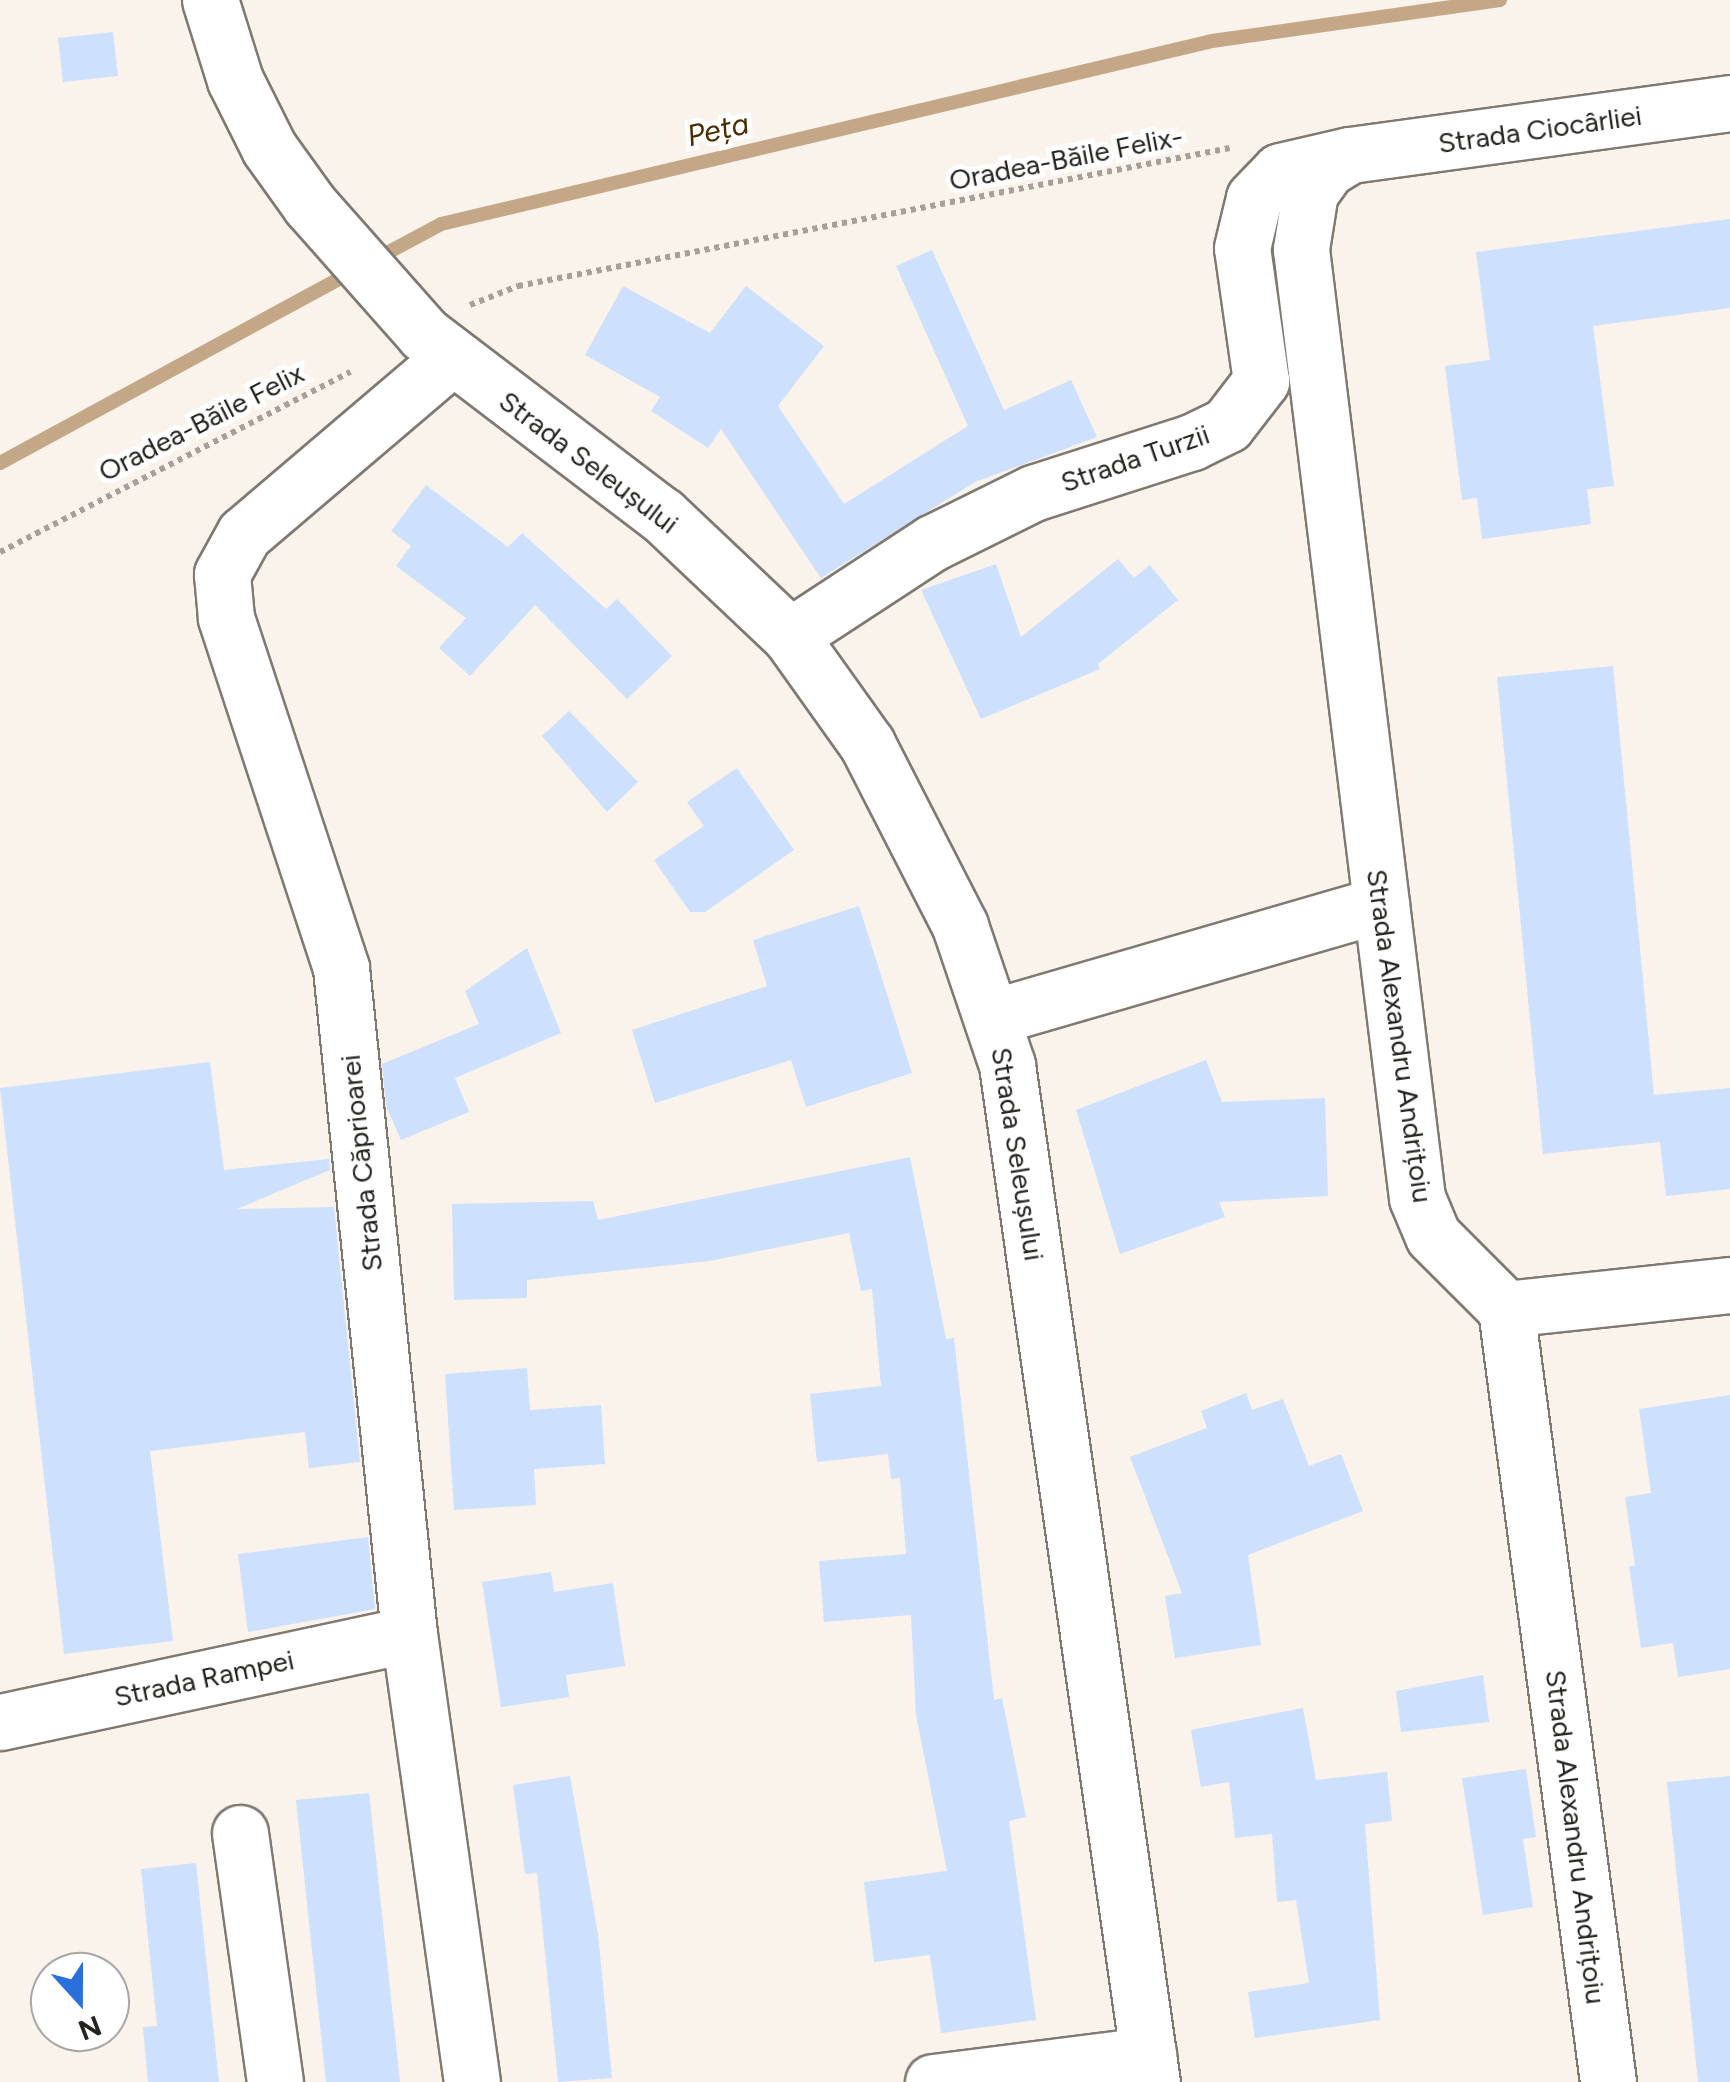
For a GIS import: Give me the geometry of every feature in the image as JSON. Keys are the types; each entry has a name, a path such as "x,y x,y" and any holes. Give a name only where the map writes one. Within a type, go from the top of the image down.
{"street":[{"name":"Strada Seleușului","path":"210,0 234,80 270,148 376,286 437,346 662,514 790,636 867,744 915,831 960,926 993,1017 1010,1085 1150,2068"},
{"name":"Strada Ciocârliei","path":"1350,155 1730,103"},
{"name":"Strada Turzii","path":"790,636 932,543 1034,493 1227,425 1260,381 1242,248 1254,198 1280,171 1350,155"},
{"name":"Strada Alexandru Andrițoiu","path":"1350,155 1326,169 1310,192 1300,226 1417,1198 1433,1236 1506,1310 1608,2082"},
{"name":"Strada Căprioarei","path":"437,346 244,534 222,574 226,618 342,968 409,1634 472,2082"},
{"path":"993,1017 1381,904"},
{"path":"1506,1310 1730,1285"},
{"name":"Strada Rampei","path":"0,1722 409,1634"},
{"path":"240,1833 275,2082"},
{"path":"932,2082 1150,2068"}],"path":[{"name":"Oradea-Băile Felix-","path":"437,346 478,300 518,286 1243,145"},
{"name":"Oradea-Băile Felix","path":"0,552 355,370"}],"building":[{"path":"113,32 118,76 63,82 58,38"},
{"path":"1730,219 1730,308 1593,326 1614,486 1587,489 1591,524 1482,539 1477,498 1462,500 1445,366 1490,360 1476,252"},
{"path":"932,250 1004,410 1071,380 1097,437 975,482 821,578 721,429 708,448 651,411 660,397 585,355 623,286 710,333 746,286 824,346 778,406 844,504 968,426 896,266"},
{"path":"426,485 508,547 522,533 606,609 617,599 672,656 627,699 535,605 470,676 439,648 466,618 396,566 411,546 391,531"},
{"path":"1118,559 1134,578 1150,565 1178,600 1098,664 1100,669 981,719 921,590 996,564 1021,637"},
{"path":"1613,666 1654,1095 1730,1088 1730,1189 1666,1196 1660,1142 1543,1154 1497,677"},
{"path":"569,711 638,782 607,812 542,736"},
{"path":"737,768 794,850 705,912 690,912 654,860 704,826 687,802"},
{"path":"859,906 912,1073 806,1107 791,1060 655,1103 632,1030 767,986 753,940"},
{"path":"527,948 561,1033 455,1078 469,1112 401,1140 386,1106 382,1064 479,1024 465,991"},
{"path":"1206,1060 1222,1102 1325,1098 1328,1196 1219,1202 1225,1217 1120,1254 1076,1110"},
{"path":"210,1062 224,1170 329,1159 330,1170 237,1209 334,1207 360,1462 309,1468 305,1432 150,1451 173,1641 64,1654 0,1088"},
{"path":"910,1157 946,1339 954,1338 994,1700 1002,1698 1026,1817 1009,1821 1036,2020 941,2033 930,1955 874,1962 864,1882 947,1871 916,1715 911,1615 824,1622 819,1561 906,1554 900,1478 891,1479 888,1454 817,1462 810,1394 881,1386 872,1289 861,1291 849,1233 710,1261 527,1280 527,1298 454,1300 452,1204 593,1201 598,1220"},
{"path":"527,1368 530,1410 601,1405 605,1464 534,1469 536,1505 454,1510 445,1374"},
{"path":"1246,1393 1252,1410 1283,1399 1309,1466 1341,1454 1363,1511 1248,1555 1261,1645 1175,1658 1165,1596 1182,1593 1130,1457 1207,1428 1201,1411"},
{"path":"1730,1395 1730,1669 1678,1677 1673,1643 1641,1648 1629,1566 1635,1566 1625,1497 1651,1493 1639,1409"},
{"path":"368,1537 375,1609 248,1632 238,1554"},
{"path":"551,1572 554,1592 613,1583 625,1666 566,1675 569,1697 501,1707 482,1582"},
{"path":"1483,1675 1489,1722 1401,1732 1396,1691"},
{"path":"1303,1708 1316,1780 1387,1772 1392,1821 1365,1824 1380,2020 1255,2038 1248,1992 1309,1983 1296,1900 1277,1902 1272,1834 1235,1838 1229,1782 1201,1787 1191,1730"},
{"path":"1526,1769 1536,1837 1523,1839 1533,1907 1483,1915 1462,1778"},
{"path":"570,1776 598,1934 612,2078 558,2082 537,1873 525,1874 513,1785"},
{"path":"1730,1776 1730,2082 1698,2082 1667,1782"},
{"path":"369,1793 400,2082 326,2082 296,1800"},
{"path":"196,1863 219,2082 148,2082 143,2027 157,2026 141,1869"}],"waterway":[{"name":"Peța","path":"374,260 441,224 1212,41 1500,0"},
{"name":"Peța","path":"0,463 355,270"}]}
